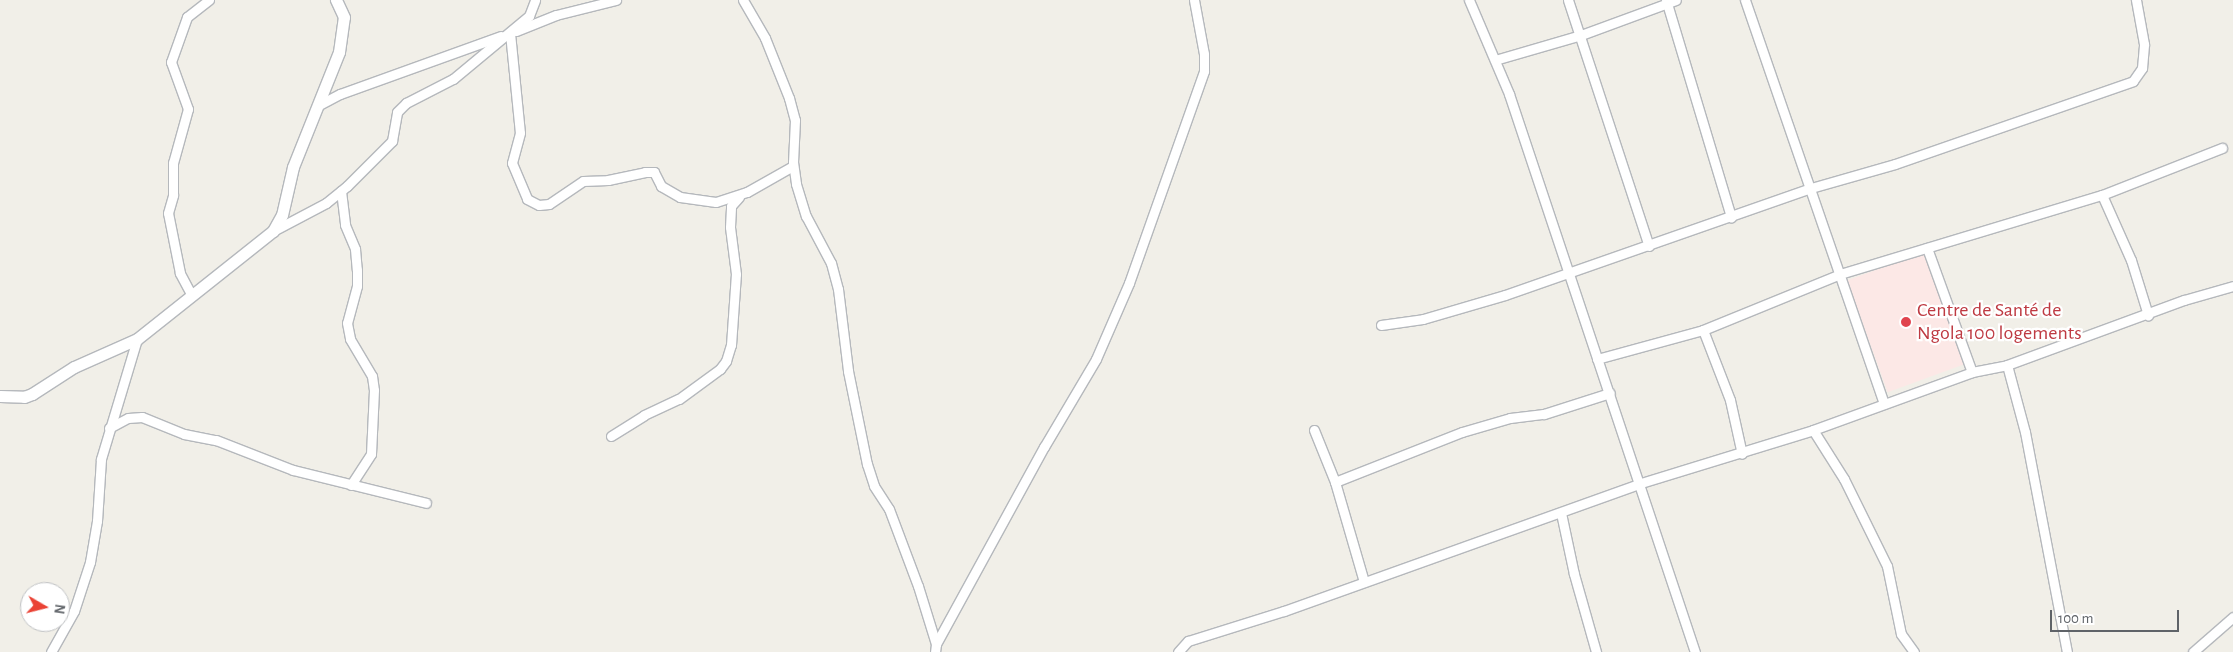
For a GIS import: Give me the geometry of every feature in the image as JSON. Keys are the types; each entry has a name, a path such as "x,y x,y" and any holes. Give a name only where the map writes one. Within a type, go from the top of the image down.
{"street":[{"path":"191,294 180,273 168,213 173,195 173,164 188,109 171,62 187,17 209,0"},
{"path":"273,231 282,215 293,167 319,105 344,31 344,17 336,0"},
{"path":"0,396 24,397 32,394 74,367 137,339 191,294 273,231 326,203 342,191 392,141 397,112 406,103 453,79 529,16 535,0"},
{"path":"319,105 340,94 556,15 616,0"},
{"path":"743,0 765,38 789,98 795,120 793,166 806,216 822,240 838,289 848,371 868,468 874,486 889,509 936,648"},
{"path":"936,648 1044,447 1096,359 1129,283 1204,71 1204,54 1194,0"},
{"path":"1468,0 1495,60 1570,273 1638,484 1695,652"},
{"path":"1568,0 1649,246"},
{"path":"1745,0 1884,404"},
{"path":"1381,325 1397,325 1445,313 1570,273 1811,188 1895,164 2133,81 2142,68 2144,44 2136,0"},
{"path":"1495,60 1581,35 1669,1 1731,217"},
{"path":"510,33 520,133 512,162 527,199 538,205 549,204 583,181 616,179 646,172 654,172 661,186 694,202 716,202 741,195 793,166"},
{"path":"1597,359 1703,330 1840,274 2102,195 2222,148"},
{"path":"342,191 345,225 355,249 357,270 357,286 347,322 350,339 372,376 374,390 371,454 350,485"},
{"path":"611,436 644,415 679,399 720,369 726,361 731,345 736,274 730,226 732,206 741,195"},
{"path":"2102,195 2130,260 2148,315"},
{"path":"1927,248 1972,372"},
{"path":"1178,652 1188,641 1364,582 1638,484 1742,454 1972,372 2007,365 2233,286"},
{"path":"1703,330 1730,400 1742,454"},
{"path":"51,652 74,611 90,562 97,521 101,459 137,339"},
{"path":"2007,365 2025,432 2066,652"},
{"path":"1335,482 1462,432 1510,418 1544,414 1610,393"},
{"path":"109,428 128,418 142,417 184,434 216,440 293,470 426,503"},
{"path":"1314,430 1335,482 1364,582"},
{"path":"1813,430 1844,479 1887,566 1893,589 1894,610 1901,634 1914,652"},
{"path":"1561,513 1574,574 1596,652"},
{"path":"2193,652 2233,617"}],"shaded area":[{"name":"Centre de Santé de Ngola 100 logements","path":"1925,252 1966,364 1888,392 1847,280"}],"place":[{"name":"Centre de Santé de Ngola 100 logements","path":"1906,322"}]}
